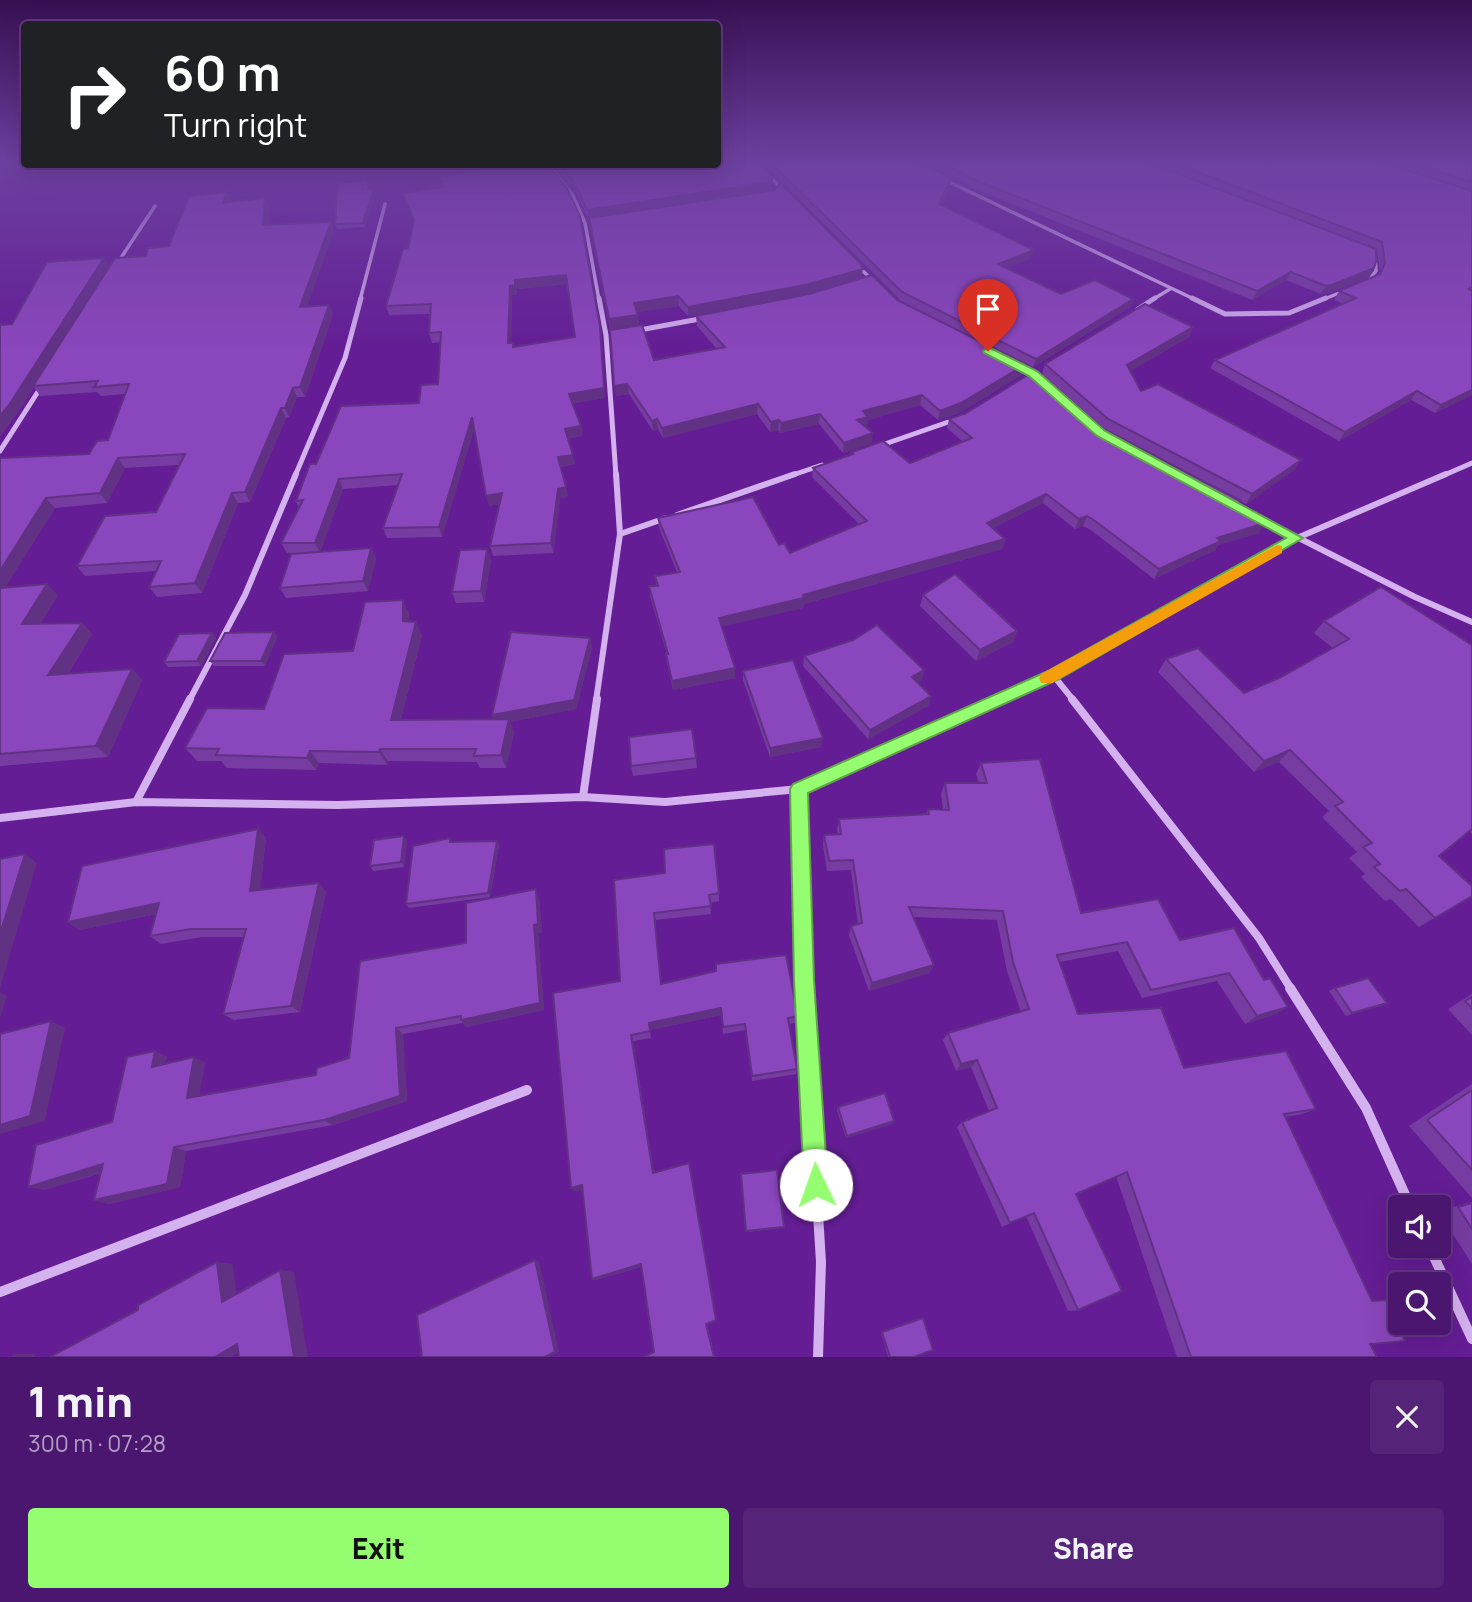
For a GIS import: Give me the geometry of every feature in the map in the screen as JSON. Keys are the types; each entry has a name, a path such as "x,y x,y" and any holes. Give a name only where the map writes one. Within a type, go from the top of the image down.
{"street":[{"path":"112,272 143,224"},
{"path":"135,236 143,224"},
{"path":"136,802 245,595 345,358 379,224"},
{"path":"583,797 620,534 606,335 585,224"},
{"path":"1037,224 1225,314 1289,313 1348,289"},
{"path":"1360,284 1372,280 1376,271 1375,254"},
{"path":"851,259 879,287"},
{"path":"861,268 868,281"},
{"path":"1136,310 1170,289"},
{"path":"629,331 715,316"},
{"path":"606,335 617,333"},
{"path":"0,451 43,383"},
{"path":"869,449 961,418"},
{"path":"620,534 830,463"},
{"path":"0,818 136,802 338,805 583,797 665,802 799,789 1054,675 1297,538 1472,463"},
{"path":"1223,499 1297,538 1472,622"},
{"path":"1054,675 1259,937 1366,1108 1405,1195"},
{"path":"799,789 804,980 821,1262 818,1357"},
{"path":"0,1292 527,1090"},
{"path":"1435,1258 1472,1339"}],"building":[{"path":"178,224 330,224 300,307 329,305 300,387 293,388 285,408 281,408 245,492 232,493 195,583 149,587 161,561 77,566 105,516 156,512 185,454 118,458 100,493 46,498 0,571 0,458 89,454 97,441 108,440 129,384 94,387 98,381 33,386 115,258 146,256 148,248 169,246"},
{"path":"413,224 582,224 600,326 604,388 569,394 581,426 565,429 573,455 558,457 566,487 558,489 551,543 490,546 502,493 486,496 472,417 439,527 383,528 402,474 339,479 315,543 281,543 303,500 296,501 310,464 316,464 341,406 419,403 421,385 438,384 441,332 429,333 431,304 386,306 403,249 408,248","holes":["566,275 575,337 513,347 513,343 508,343 510,286 515,285 515,280"]},
{"path":"590,224 821,224 863,269 809,284 688,307 678,296 634,303 638,315 609,319"},
{"path":"833,224 981,224 1034,250 998,264 1061,294 1095,280 1133,299 1036,359 902,292"},
{"path":"1088,224 1311,224 1376,249 1374,268 1332,285 1326,286 1291,272 1257,291"},
{"path":"1336,224 1472,224 1472,287 1469,289 1472,291 1472,390 1441,405 1417,391 1345,432 1215,360 1356,298 1339,291 1380,274 1385,263 1382,242"},
{"path":"104,258 0,416 0,325 12,324 47,262"},
{"path":"872,275 897,300 1026,364 961,403 940,411 922,395 863,411 868,417 857,420 873,433 844,443 820,414 781,423 779,420 771,422 758,404 662,428 657,419 652,421 627,384 614,386 610,330 642,325 654,360 725,347 696,316 809,294"},
{"path":"1145,304 1193,327 1127,365 1141,391 1158,384 1301,460 1252,494 1108,419 1045,364"},
{"path":"1036,370 1102,428 1241,501 1236,505 1265,523 1217,538 1221,541 1159,569 1095,521 1087,516 1079,519 1046,494 987,523 1005,539 803,595 804,598 719,618 735,668 672,681 668,654 649,586 658,586 655,576 680,572 658,518 753,497 779,545 784,543 790,553 867,521 813,468 883,441 910,463 972,438 949,419 966,413"},
{"path":"371,548 363,581 280,588 291,554"},
{"path":"487,549 481,591 452,592 460,550"},
{"path":"955,574 1017,631 980,650 923,595"},
{"path":"47,584 22,624 82,623 48,675 132,669 96,746 0,754 0,588"},
{"path":"1381,587 1472,645 1472,829 1439,856 1472,886 1472,896 1435,918 1406,889 1400,891 1374,867 1380,864 1363,847 1372,843 1335,806 1343,802 1290,750 1264,761 1166,659 1198,648 1244,693 1279,678 1349,639 1324,621"},
{"path":"403,600 403,621 416,622 391,720 509,719 501,755 474,756 476,749 380,749 379,752 310,751 307,758 216,755 219,749 185,748 207,708 264,709 284,654 353,651 365,602"},
{"path":"877,625 924,670 912,677 931,696 870,730 804,656 853,640"},
{"path":"274,632 261,661 210,661 225,633"},
{"path":"511,632 590,638 574,700 492,715"},
{"path":"212,633 197,661 164,662 179,634"},
{"path":"793,660 823,738 770,748 743,671"},
{"path":"692,729 696,758 631,766 629,737"},
{"path":"1040,759 1081,913 1158,899 1180,940 1234,928 1264,980 1270,978 1288,1007 1257,1016 1229,973 1151,990 1127,942 1057,955 1078,1014 1161,1008 1184,1068 1286,1051 1316,1109 1284,1114 1372,1301 1386,1300 1388,1335 1402,1335 1405,1341 1370,1344 1377,1357 1191,1357 1127,1172 1076,1194 1122,1291 1078,1310 1034,1213 1010,1223 962,1122 997,1108 977,1060 961,1064 948,1033 1029,1009 1013,962 1003,911 909,907 934,965 872,983 851,926 862,923 853,860 829,861 824,835 841,834 839,819 929,814 928,809 949,810 945,783 987,783 981,763"},
{"path":"258,829 250,891 319,883 291,1006 223,1014 246,929 191,929 150,936 159,903 68,922 82,866"},
{"path":"404,836 401,862 370,866 374,840"},
{"path":"450,838 450,842 497,841 488,893 406,904 413,846"},
{"path":"714,844 719,893 709,895 711,906 654,913 661,984 716,971 716,964 786,955 798,1016 788,1018 797,1069 752,1076 745,1024 723,1027 721,1008 649,1023 650,1031 631,1035 653,1173 689,1163 716,1320 706,1324 714,1357 644,1357 654,1352 641,1264 592,1279 582,1185 571,1188 553,993 620,981 614,880 665,873 664,849"},
{"path":"25,854 0,934 0,859"},
{"path":"536,889 538,924 534,925 540,1003 461,1020 461,1016 396,1028 400,1096 324,1120 174,1147 167,1184 94,1200 103,1164 28,1187 36,1145 112,1122 127,1057 155,1051 152,1067 194,1057 187,1098 316,1075 317,1068 349,1058 360,961 466,943 466,903"},
{"path":"1368,978 1387,1003 1352,1013 1335,988"},
{"path":"1472,997 1472,1008 1465,1001"},
{"path":"51,1021 30,1116 0,1125 0,1034"},
{"path":"1472,1090 1472,1170 1427,1120"},
{"path":"885,1093 894,1121 847,1136 838,1107"},
{"path":"777,1170 784,1227 746,1231 741,1174"},
{"path":"1472,1203 1472,1229 1458,1207"},
{"path":"535,1260 555,1352 545,1357 422,1357 417,1315"},
{"path":"217,1262 222,1302 280,1270 294,1357 239,1357 237,1344 215,1357 50,1357 138,1310 138,1305"},
{"path":"923,1318 933,1350 914,1357 890,1357 882,1332"}],"slow traffic":[{"path":"1047,678 1277,549"}],"route":[{"path":"816,1185 804,980 799,789 1054,675 1297,538 1101,433 1033,373 988,351"}]}
